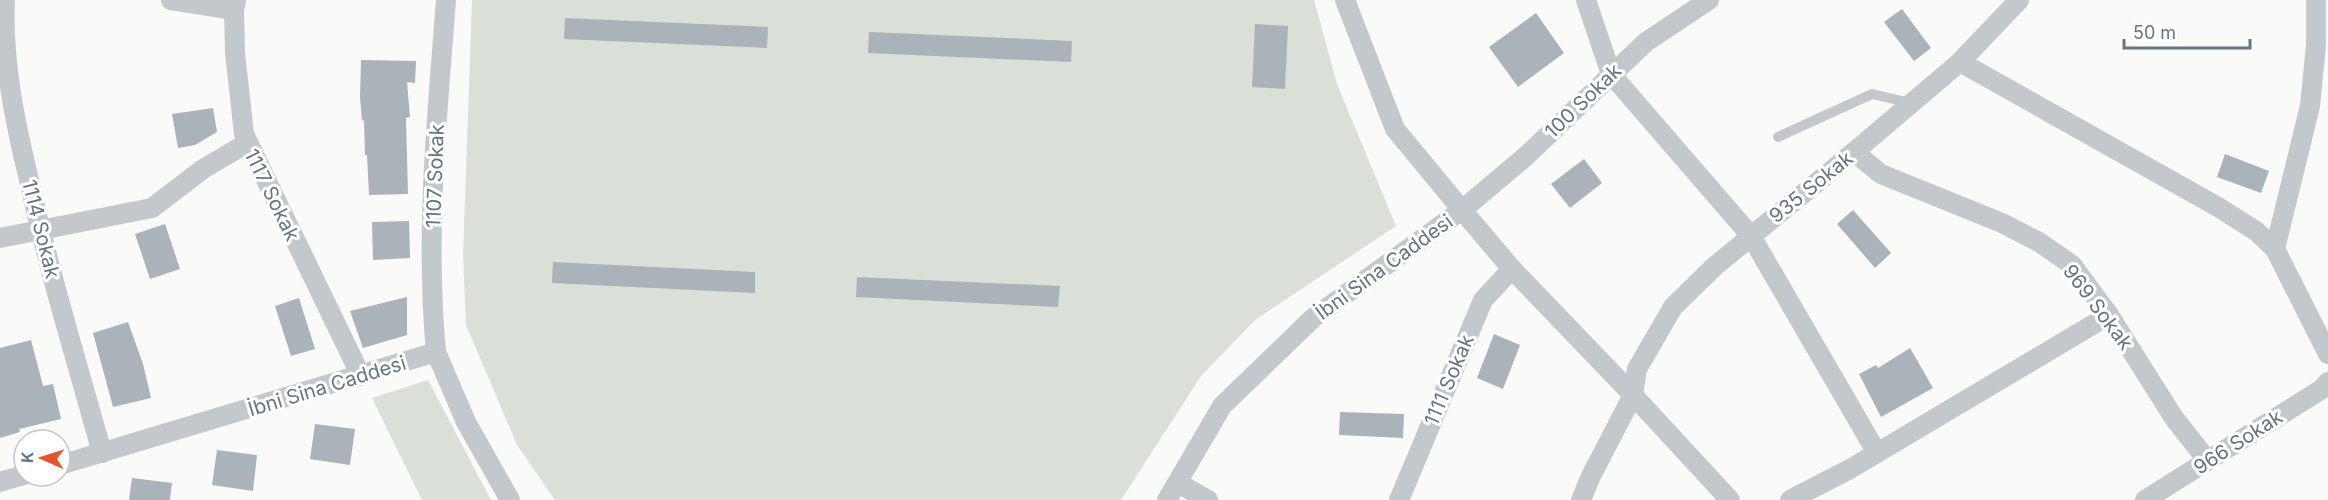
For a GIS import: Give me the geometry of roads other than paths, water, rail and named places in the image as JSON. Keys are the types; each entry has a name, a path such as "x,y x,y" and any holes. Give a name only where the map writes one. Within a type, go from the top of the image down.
{"street":[{"name":"1114 Sokak","path":"5,0 8,69 20,140 40,230 102,453"},
{"path":"171,0 235,5"},
{"name":"1107 Sokak","path":"436,352 432,305 433,164 446,0"},
{"path":"1345,0 1395,129 1462,210"},
{"path":"1586,0 1611,74 1751,236 1877,453"},
{"name":"100 Sokak","path":"1462,210 1525,157 1646,42 1709,0"},
{"name":"935 Sokak","path":"1633,394 1637,369 1673,307 1715,266 1960,62 2019,0"},
{"path":"2275,249 2310,106 2316,45 2316,0"},
{"name":"1117 Sokak","path":"235,5 235,53 247,143 361,376"},
{"path":"1960,62 2218,207 2256,231 2275,249 2328,354"},
{"path":"0,238 152,208 203,169 247,143"},
{"name":"969 Sokak","path":"1854,152 1881,174 2002,223 2039,242 2072,265 2109,315 2174,418 2207,460"},
{"name":"İbni Sina Caddesi","path":"1167,500 1222,406 1313,318 1462,210 1512,269 1633,394 1730,500"},
{"name":"1111 Sokak","path":"1399,500 1483,300 1512,269"},
{"path":"1790,500 1877,453 2109,315"},
{"path":"436,352 466,422 510,500"},
{"name":"İbni Sina Caddesi","path":"72,462 436,352"},
{"name":"966 Sokak","path":"2145,500 2322,389 2328,382"},
{"path":"1581,500 1633,394"},
{"path":"1178,483 1208,500"}],"lane":[{"path":"1778,137 1872,94 1911,103"}]}
